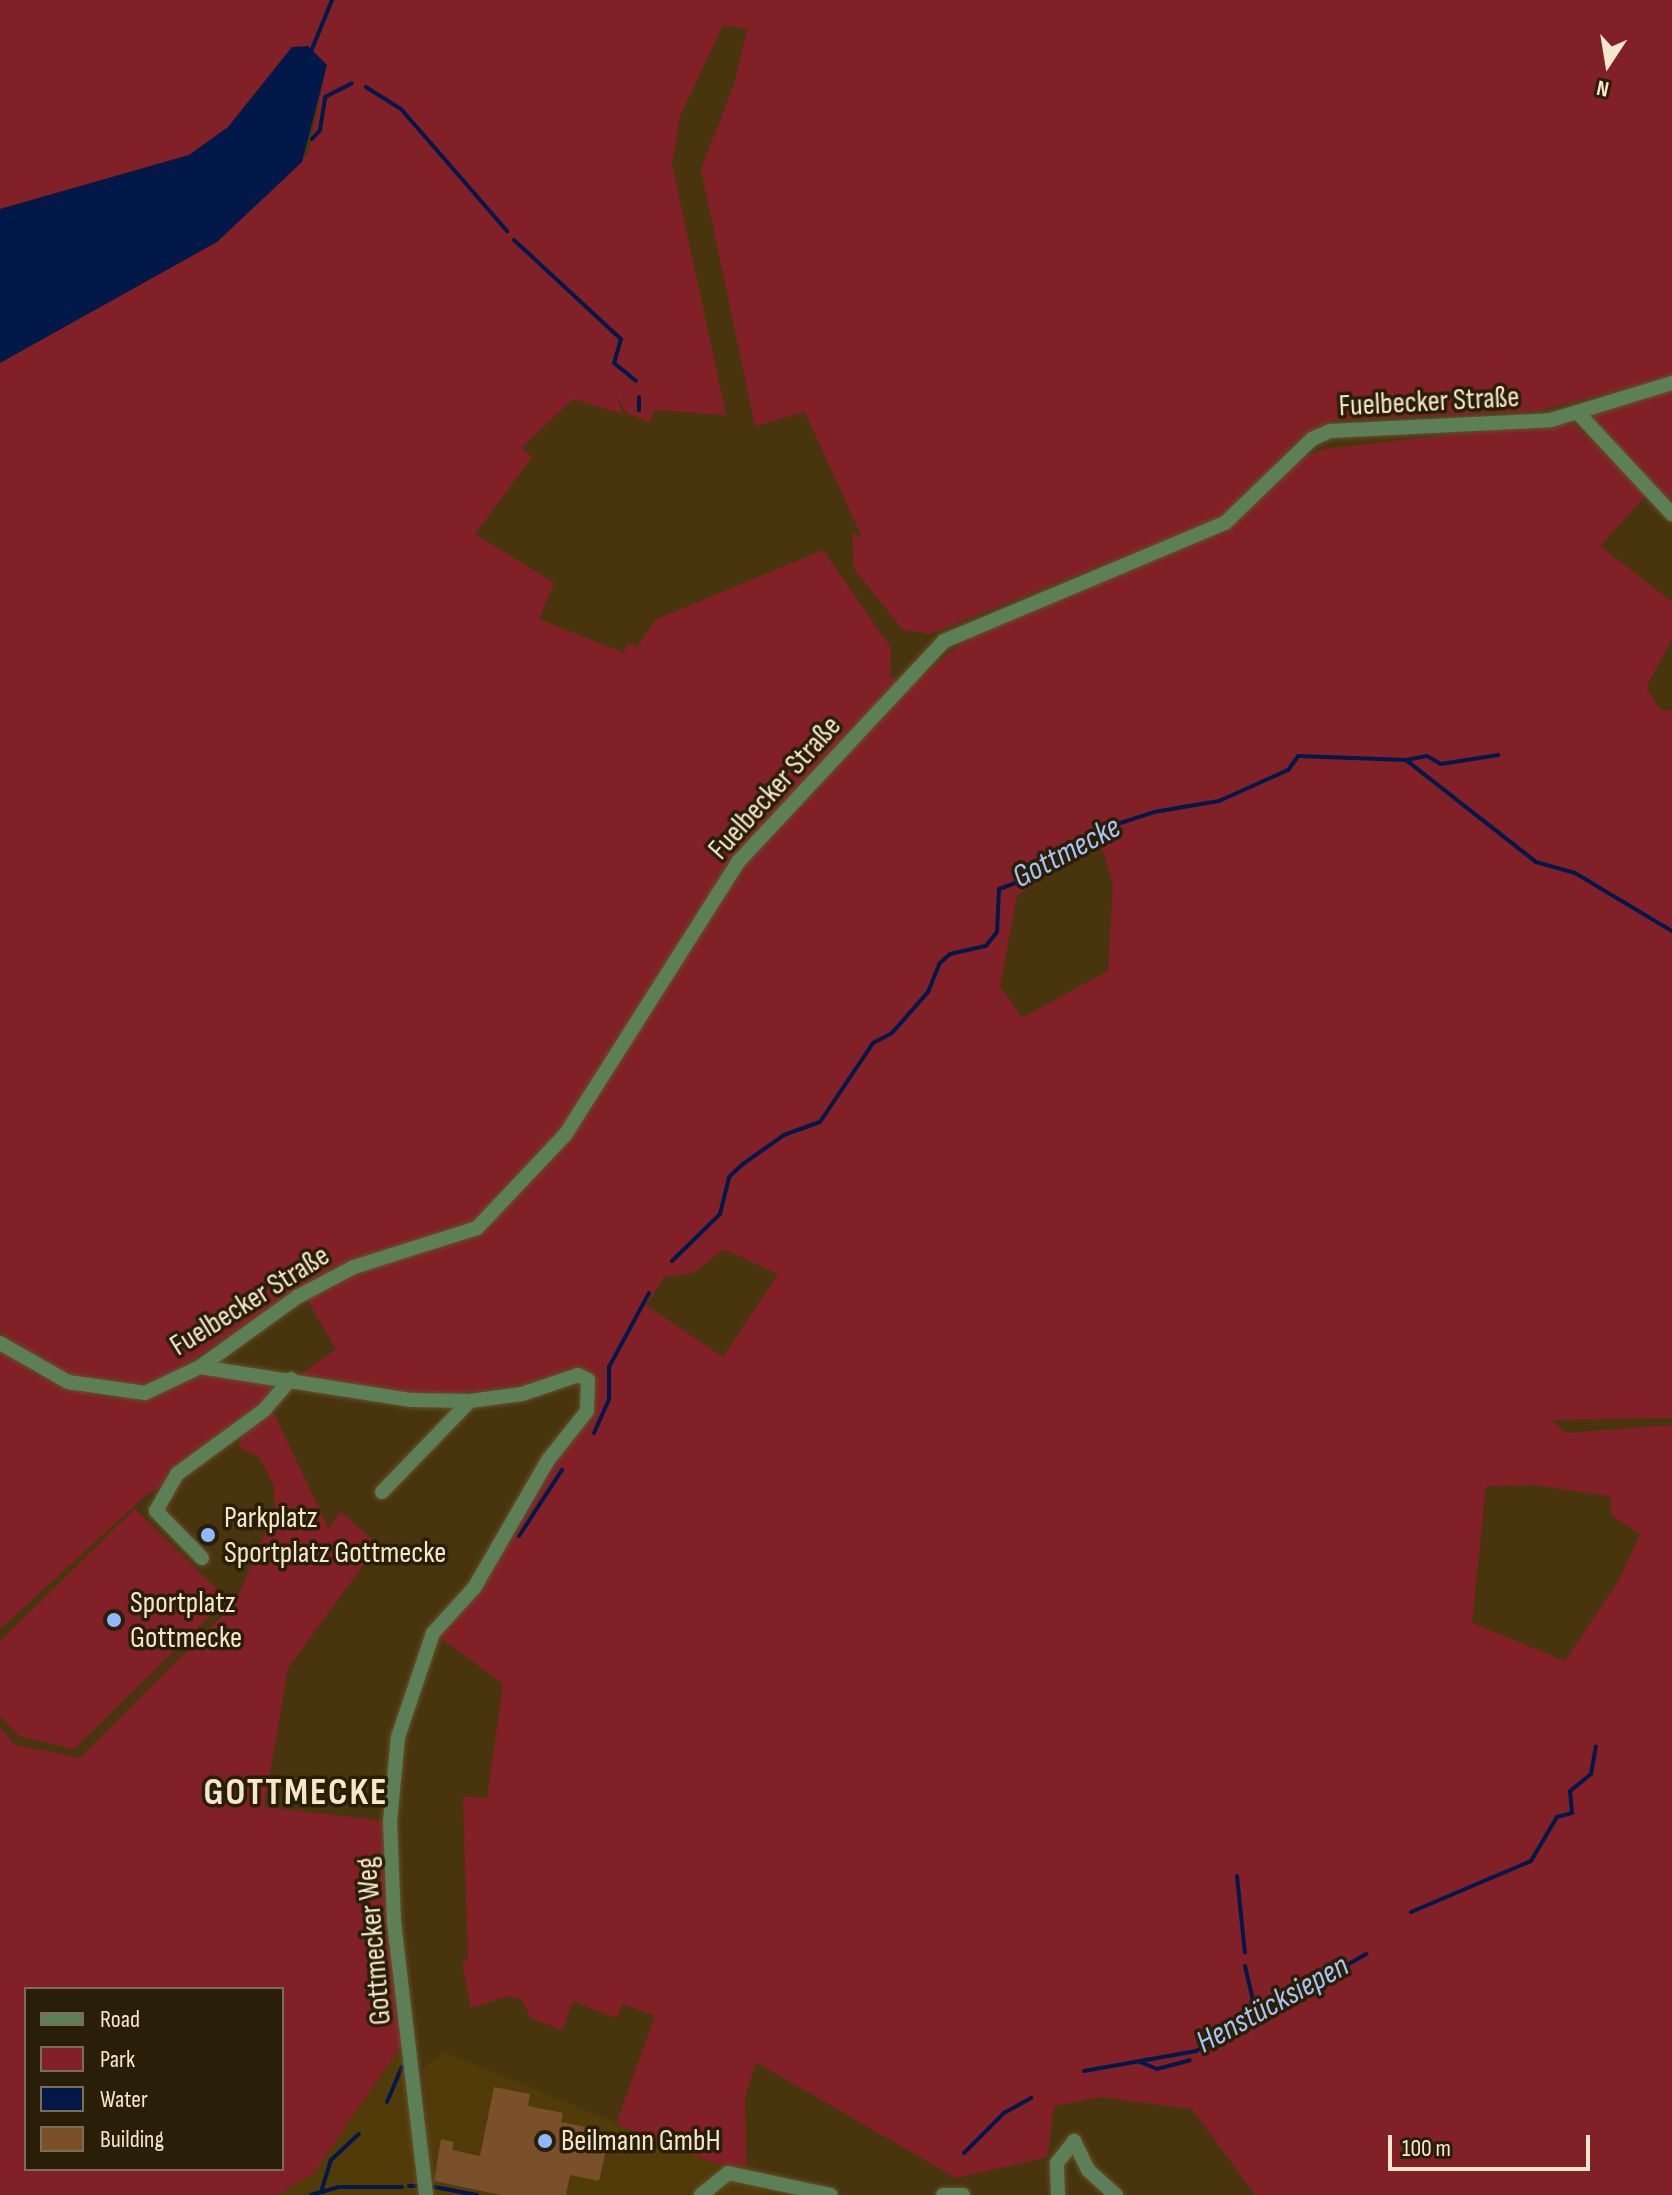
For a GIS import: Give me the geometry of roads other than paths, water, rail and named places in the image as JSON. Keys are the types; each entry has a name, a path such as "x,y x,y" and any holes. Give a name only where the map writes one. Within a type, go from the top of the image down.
{"street":[{"name":"Fuelbecker Straße","path":"0,1343 68,1382 120,1393 145,1393 200,1367 340,1274 459,1237 504,1206 565,1135 738,862 944,641 1225,523 1312,439 1330,431 1522,424 1579,414 1672,383"},
{"path":"1579,414 1672,514"},
{"name":"Gottmecker Weg","path":"200,1367 291,1379 374,1397 470,1401 522,1394 578,1375 590,1388 587,1411 548,1460 474,1588 433,1633 398,1737 390,1821 394,1922 425,2190"},
{"path":"202,1558 156,1511 177,1474 264,1410 291,1379"},
{"path":"382,1492 470,1401"},
{"path":"1058,2195 1057,2163 1074,2141 1088,2170 1116,2195"},
{"path":"701,2195 728,2173 831,2195"},
{"path":"943,2195 963,2195"}],"water":[{"path":"308,46 327,65 302,162 217,242 0,363 0,209 189,155 228,127 292,47"}],"waterway":[{"path":"312,49 332,0"},
{"path":"312,139 320,130 325,97 352,83"},
{"path":"366,87 401,109 507,231"},
{"path":"514,240 621,339 614,363 636,381"},
{"path":"639,397 639,410"},
{"name":"Gottmecke","path":"1406,760 1427,756 1441,764 1498,755"},
{"name":"Gottmecke","path":"672,1261 720,1214 729,1177 784,1135 820,1122 873,1043 892,1033 928,992 940,963 950,954 986,946 997,932 999,889 1029,878 1040,860 1096,831 1154,812 1219,801 1288,770 1298,756 1406,760 1536,862 1575,873 1672,931"},
{"name":"Gottmecke","path":"594,1433 609,1399 609,1367 649,1293"},
{"name":"Gottmecke","path":"519,1536 562,1470"},
{"name":"Henstücksiepen","path":"1411,1912 1531,1861 1557,1817 1572,1813 1570,1791 1591,1774 1596,1746"},
{"path":"1237,1876 1245,1953"},
{"name":"Henstücksiepen","path":"1084,2071 1196,2051 1366,1954"},
{"path":"1245,1966 1257,2017"},
{"path":"1140,2062 1157,2069 1190,2060"},
{"name":"Gottmecke","path":"387,2102 402,2067"},
{"name":"Henstücksiepen","path":"964,2153 1004,2113 1031,2098"},
{"name":"Gottmecke","path":"322,2189 331,2160 359,2134"},
{"path":"409,2186 420,2186"},
{"path":"429,2186 477,2195"},
{"path":"311,2195 339,2187 402,2187"}],"place":[{"name":"Parkplatz Sportplatz Gottmecke","path":"208,1535"},
{"name":"Sportplatz Gottmecke","path":"114,1620"},
{"name":"Beilmann GmbH","path":"545,2141"}],"district":[{"name":"GOTTMECKE","path":"296,1793"}]}
